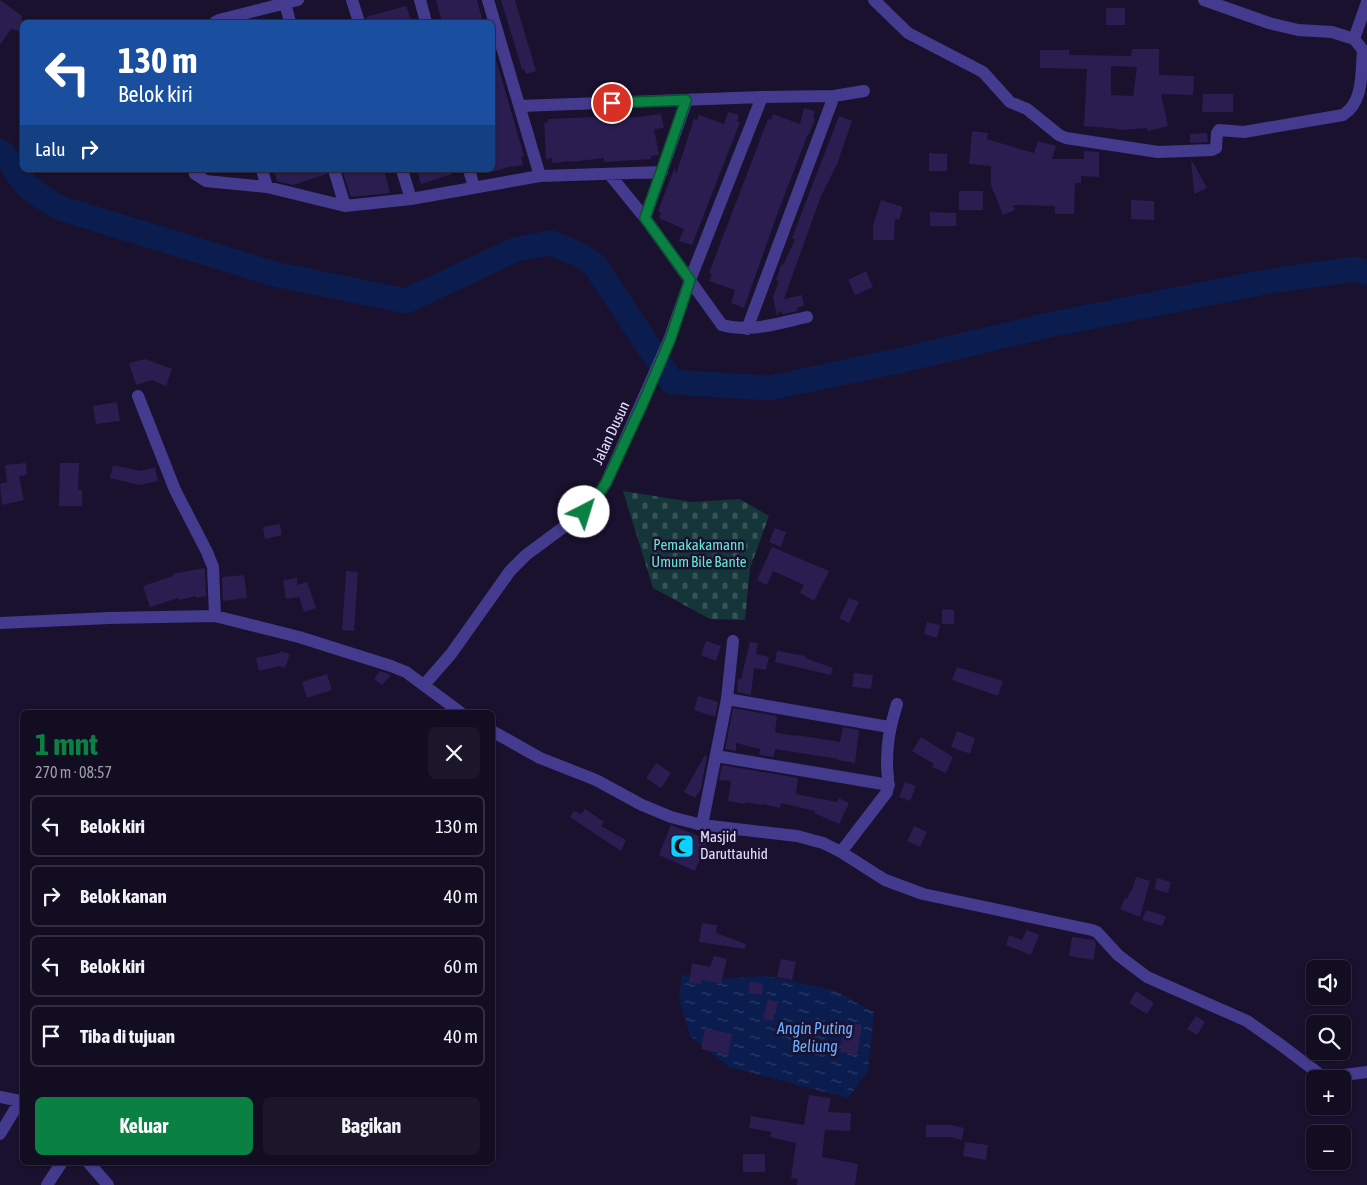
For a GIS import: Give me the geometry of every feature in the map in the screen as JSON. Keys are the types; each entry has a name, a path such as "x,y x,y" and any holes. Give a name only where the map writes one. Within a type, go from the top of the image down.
{"street":[{"path":"225,20 298,0"},
{"path":"352,0 357,20"},
{"path":"420,0 425,20"},
{"path":"488,0 494,20"},
{"path":"874,0 908,33 984,72 1010,102 1027,109 1059,135 1066,138 1158,152 1212,150 1216,148 1219,130 1244,132 1343,115 1350,110 1358,98 1363,50 1354,39 1332,32 1298,30 1269,23 1204,0"},
{"path":"1354,39 1367,2"},
{"path":"285,3 289,20"},
{"path":"495,23 540,176"},
{"path":"520,106 762,96 834,96 864,91"},
{"name":"Jalan Dusun","path":"424,686 451,654 510,571 526,555 584,512 606,483 670,340 690,280 762,96"},
{"path":"747,329 834,96"},
{"path":"645,218 686,100"},
{"path":"194,172 206,181 267,187 345,206 411,200 540,176 662,172"},
{"path":"263,172 267,187"},
{"path":"335,172 345,206"},
{"path":"403,172 411,200"},
{"path":"470,172 474,187"},
{"path":"610,175 645,218 722,325 735,329 747,329 807,317"},
{"path":"138,396 175,490 213,567 215,616"},
{"path":"0,623 215,616 299,636 406,672 457,710"},
{"path":"702,825 727,698 733,640"},
{"path":"727,698 889,727"},
{"path":"841,852 887,792 889,785 887,767 889,727 897,704"},
{"path":"495,733 540,758 596,780 642,805 671,817 702,825 797,836 823,843 885,880 923,894 1087,928 1096,932 1118,955 1147,976 1247,1022 1322,1076 1329,1077 1367,1072"},
{"path":"716,756 889,785"},
{"path":"0,1098 20,1101 0,1134"},
{"path":"48,1185 60,1165"},
{"path":"91,1165 108,1185"}],"green space":[{"name":"Pemakakamann Umum Bile Bante","path":"623,491 692,502 740,499 769,516 750,568 745,620 710,619 653,588"}],"water":[{"name":"Angin Puting Beliung","path":"682,975 721,979 767,976 834,990 874,1012 868,1071 848,1098 729,1067 690,1036 679,998"}],"building":[{"path":"0,0 22,16 22,20 20,20 20,31 11,29 0,45"},
{"path":"436,0 477,0 482,20 441,20"},
{"path":"501,0 515,0 536,71 526,74 524,69 522,69"},
{"path":"406,6 411,20 367,20 366,17"},
{"path":"1106,8 1125,8 1125,25 1106,25"},
{"path":"1132,49 1159,49 1159,75 1194,76 1193,95 1161,94 1168,126 1148,131 1147,128 1120,130 1084,126 1087,69 1040,68 1040,50 1069,50 1069,55 1131,56","holes":["1111,66 1137,67 1133,96 1111,95"]},
{"path":"495,59 524,156 521,157 523,165 495,171"},
{"path":"1203,94 1233,94 1233,112 1202,112"},
{"path":"804,108 815,111 813,118 815,119 778,212 744,308 731,303 735,290 709,281 712,274 709,273 768,119 771,120 773,114 800,124"},
{"path":"728,112 739,115 737,121 740,122 692,245 679,241 684,229 659,218 661,213 658,211 675,167 676,174 694,119 697,120 699,115 724,124"},
{"path":"661,114 664,128 654,129 659,155 651,156 651,159 604,162 604,158 552,163 552,158 546,159 544,123 548,122 548,119 596,117 596,119 629,115 630,118"},
{"path":"839,116 852,121 837,164 821,196 784,299 802,295 804,306 797,308 798,311 782,314 781,311 777,316 773,297 779,281 776,280 781,265 783,265 795,240 792,238"},
{"path":"972,131 988,133 987,139 1034,153 1038,141 1056,146 1052,159 1084,159 1084,151 1099,152 1099,177 1081,176 1081,183 1075,183 1074,214 1055,214 1055,206 1013,205 1015,210 1003,215 991,185 991,166 969,164"},
{"path":"1207,133 1208,142 1190,143 1190,134"},
{"path":"929,153 947,154 947,171 929,171"},
{"path":"1191,159 1207,188 1194,194"},
{"path":"275,172 326,172 327,174 293,185 277,181"},
{"path":"343,172 385,172 390,193 351,197"},
{"path":"418,172 452,172 452,174 421,184"},
{"path":"959,191 983,191 983,210 959,210"},
{"path":"881,200 903,207 899,220 895,219 894,240 873,240 873,226"},
{"path":"1131,200 1154,201 1154,220 1131,219"},
{"path":"930,212 956,213 956,226 930,226"},
{"path":"866,271 873,287 855,295 848,280"},
{"path":"145,359 172,369 166,386 152,380 136,385 129,363"},
{"path":"117,402 120,421 96,424 93,406"},
{"path":"26,463 27,475 19,476 24,500 2,505 0,484 7,482 5,465"},
{"path":"60,463 79,463 78,490 82,490 82,506 59,506"},
{"path":"113,465 141,471 155,467 158,481 139,485 110,478"},
{"path":"280,524 282,535 265,539 263,527"},
{"path":"775,528 786,532 781,547 769,542"},
{"path":"772,547 829,571 814,601 800,593 804,585 773,571 767,585 757,580"},
{"path":"205,568 206,596 179,600 178,598 150,607 143,586 173,576 172,574"},
{"path":"346,571 358,572 354,631 342,630"},
{"path":"244,575 247,598 223,601 222,577"},
{"path":"297,578 297,585 307,582 316,608 304,612 299,597 286,599 283,580"},
{"path":"849,598 859,602 849,623 839,618"},
{"path":"942,609 954,610 954,624 942,624"},
{"path":"927,622 940,625 937,638 924,634"},
{"path":"706,641 721,646 716,661 701,655"},
{"path":"750,642 758,643 756,654 769,657 766,670 754,668 751,695 737,692 738,679 741,679"},
{"path":"280,651 290,654 285,668 279,666 259,671 256,658 280,653"},
{"path":"777,651 806,656 805,658 833,668 831,675 775,662"},
{"path":"957,667 1003,681 998,696 952,680"},
{"path":"380,671 391,675 382,685 374,679"},
{"path":"854,673 873,675 871,689 852,687"},
{"path":"327,674 332,690 307,698 302,682"},
{"path":"698,696 718,702 715,717 694,710"},
{"path":"733,708 777,716 775,732 777,733 840,742 843,727 859,730 855,763 775,749 774,757 759,755 760,749 736,743 736,751 725,749"},
{"path":"957,731 975,738 970,754 951,747"},
{"path":"921,737 953,757 946,773 932,767 934,764 912,751"},
{"path":"705,755 707,756 701,789 695,798 684,792"},
{"path":"656,763 671,773 661,788 646,778"},
{"path":"722,765 798,778 796,794 837,802 839,798 849,803 839,824 814,813 815,811 781,803 780,808 762,804 728,801 731,781 719,780"},
{"path":"905,782 916,786 910,801 899,797"},
{"path":"585,809 604,822 601,826 626,840 621,851 570,817 574,811 581,814"},
{"path":"671,825 708,840 695,871 659,855"},
{"path":"914,826 927,832 920,847 907,841"},
{"path":"1136,877 1150,881 1140,917 1120,909 1125,898 1127,899 1132,890"},
{"path":"1157,878 1171,882 1168,893 1154,889"},
{"path":"1146,910 1166,916 1162,926 1142,920"},
{"path":"702,923 717,925 716,933 746,944 745,949 699,942"},
{"path":"1027,930 1039,935 1031,955 1006,945 1009,935 1022,940"},
{"path":"1072,937 1094,940 1096,943 1094,960 1069,956"},
{"path":"714,956 727,959 721,984 702,980 701,984 689,983 692,963 710,967"},
{"path":"781,959 796,962 792,980 777,977"},
{"path":"750,982 763,984 762,995 748,993"},
{"path":"1136,991 1154,1003 1147,1014 1129,1003"},
{"path":"768,999 778,1002 773,1021 763,1019"},
{"path":"1196,1016 1205,1022 1197,1035 1187,1029"},
{"path":"845,1022 862,1025 857,1055 840,1052"},
{"path":"705,1028 732,1034 728,1055 701,1049"},
{"path":"809,1095 831,1098 828,1112 851,1113 850,1131 825,1130 822,1157 858,1164 855,1185 797,1185 798,1179 791,1178 796,1143 770,1137 771,1132 749,1128 751,1116 804,1125"},
{"path":"926,1125 951,1125 964,1128 962,1140 950,1137 926,1137"},
{"path":"965,1142 988,1145 986,1160 963,1156"},
{"path":"743,1154 765,1154 765,1172 743,1172"}],"waterway":[{"path":"0,151 28,186 41,197 60,208 274,274 406,301 517,249 551,243 578,254 594,264 672,382 769,388 898,361 1049,325 1270,281 1355,269 1367,273"}],"place":[{"name":"Masjid Daruttauhid","path":"682,846"}],"route":[{"path":"584,512 606,483 643,403 670,340 690,280 645,218 686,100 612,103"}]}
